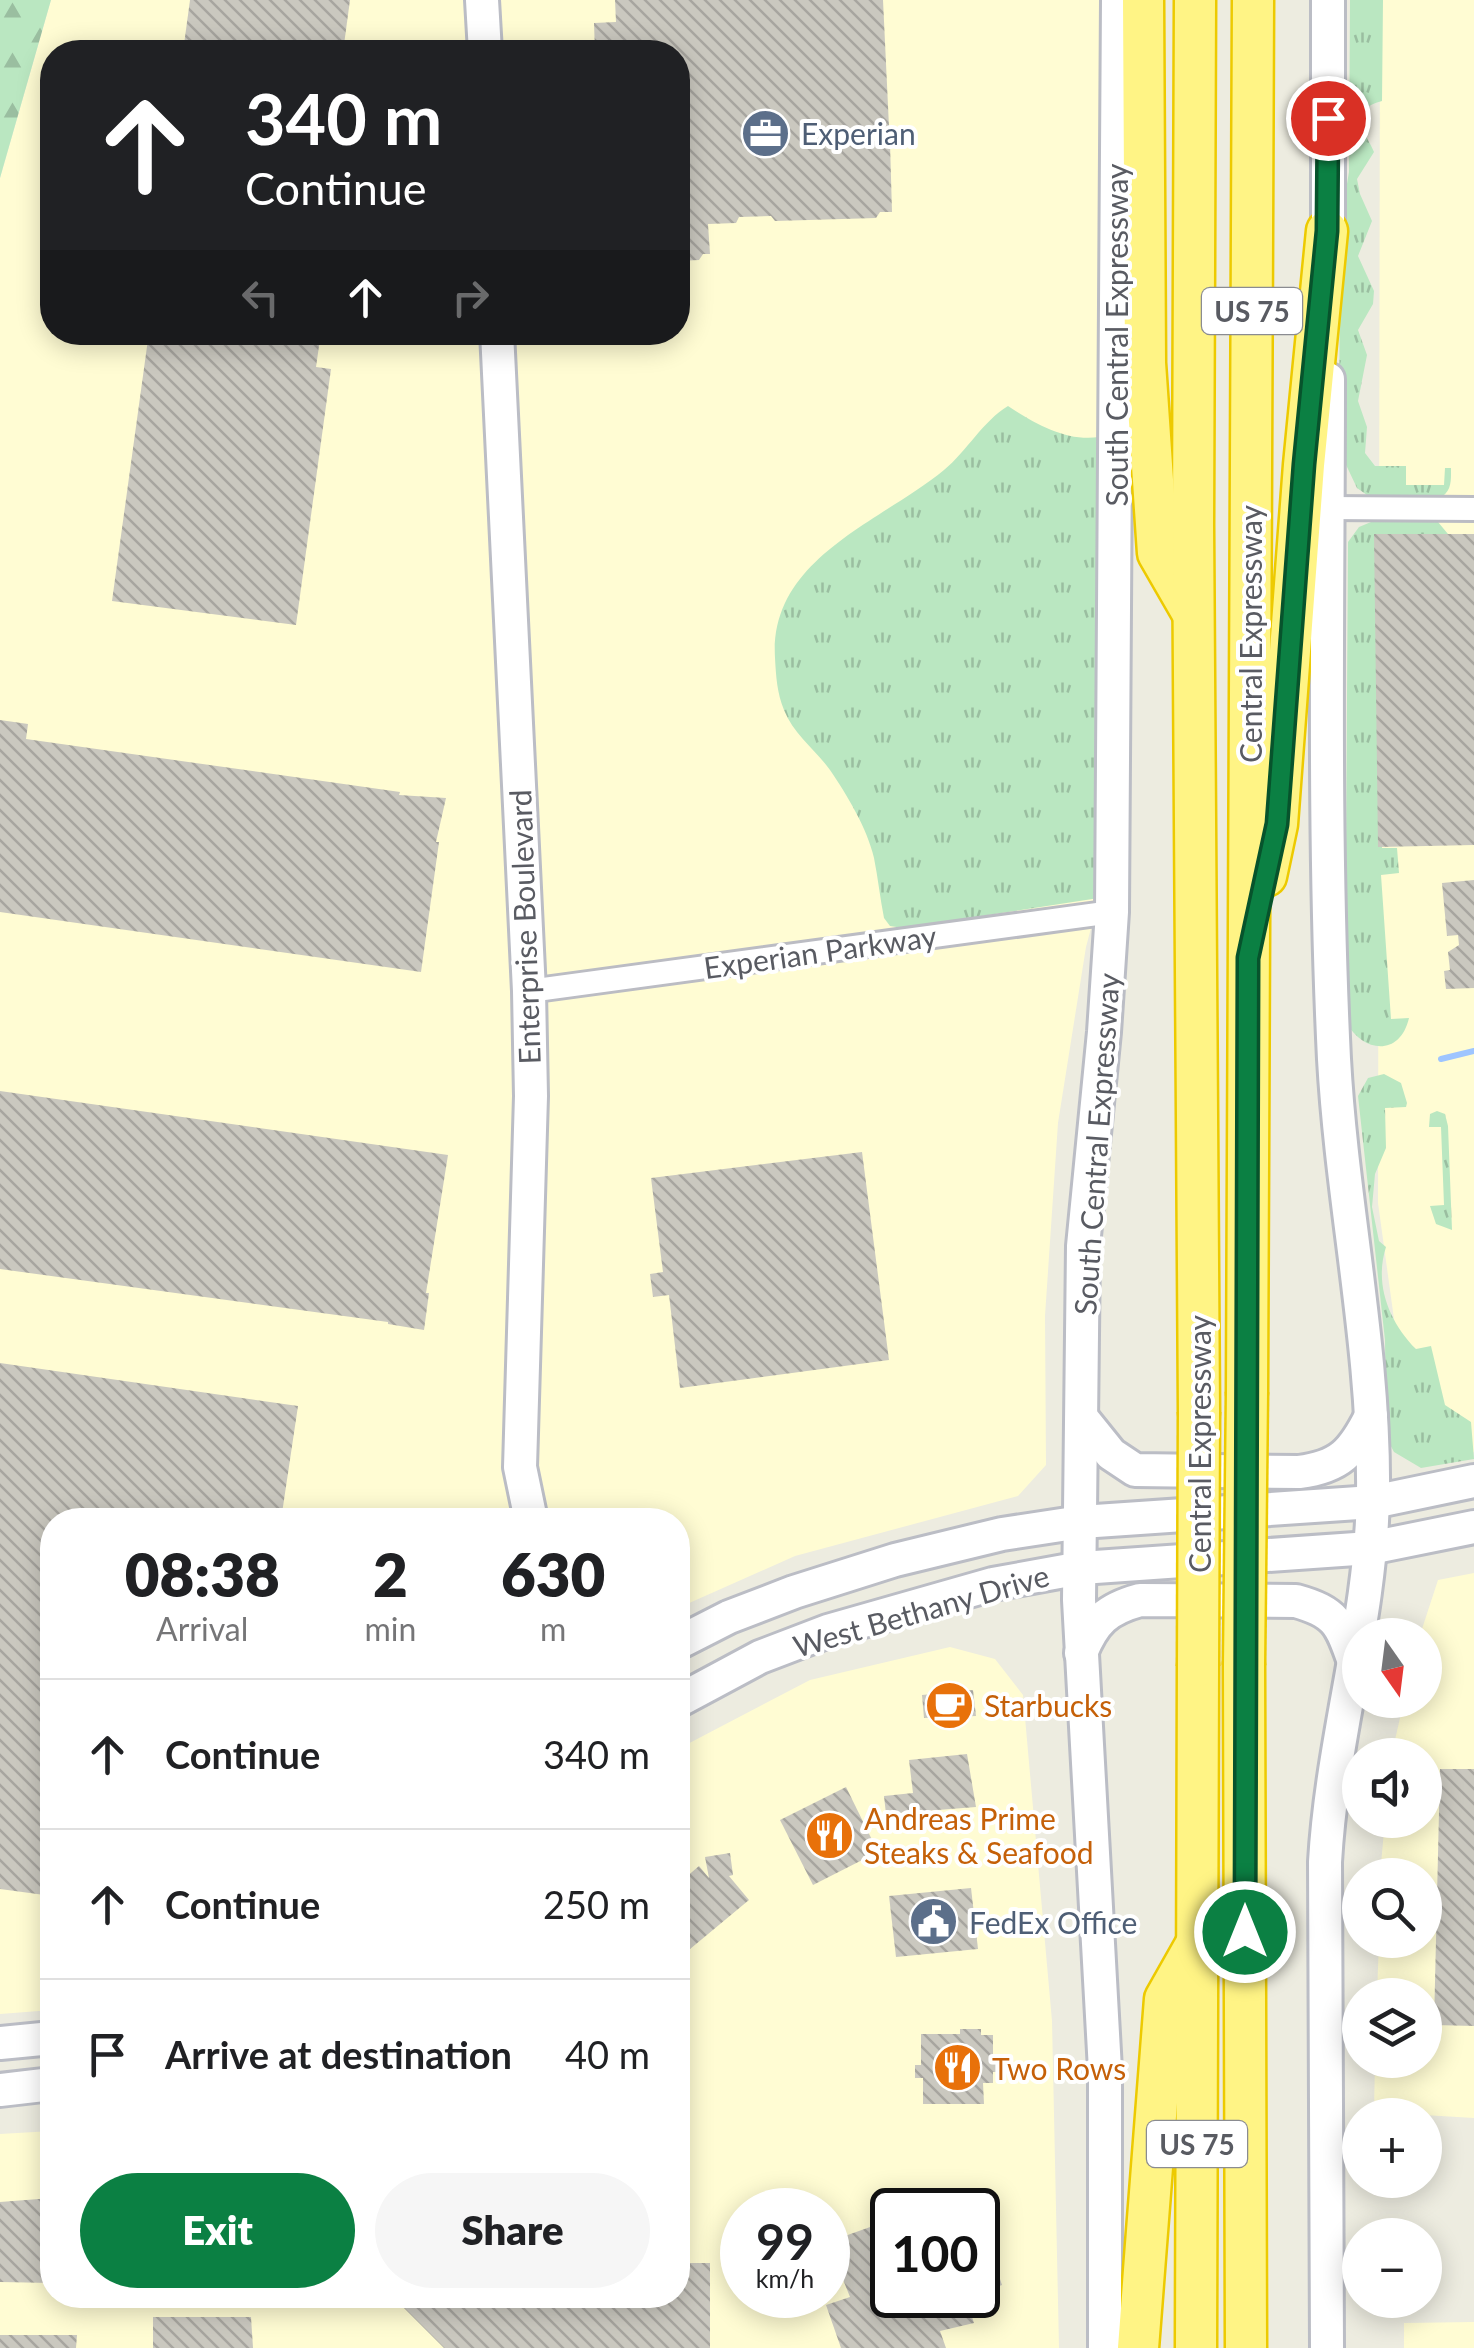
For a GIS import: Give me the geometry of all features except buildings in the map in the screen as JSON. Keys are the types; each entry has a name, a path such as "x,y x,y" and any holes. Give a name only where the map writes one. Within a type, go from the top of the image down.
{"highway":[{"path":"1143,0 1145,363 1158,553 1194,616"},
{"name":"Central Expressway","path":"1194,0 1199,1412 1196,2348"},
{"name":"Central Expressway","path":"1246,2348 1244,1664 1253,0"},
{"path":"1248,958 1277,824 1304,464 1327,231"},
{"path":"1138,2348 1164,1999 1198,1940"},
{"path":"1246,2237 1271,2348"}],"main road":[{"path":"482,0 484,40"},
{"name":"South Central Expressway","path":"1105,2348 1104,2010 1081,1654 1080,1568 1082,1246 1112,912 1118,0"},
{"path":"1328,0 1328,804 1334,1059 1343,1173 1372,1416 1373,1502 1361,1618"},
{"name":"Enterprise Boulevard","path":"498,345 528,991 530,1096 520,1467 529,1508"},
{"path":"1082,1418 1111,1454 1135,1470 1299,1472 1324,1469 1343,1458 1372,1416"},
{"path":"1002,1534 1052,1504 1082,1458"},
{"name":"West Bethany Drive","path":"690,1636 794,1592 895,1560 1002,1534 1081,1522 1373,1502 1474,1481"},
{"name":"West Bethany Drive","path":"690,1694 760,1656 993,1584 1080,1568 1370,1548 1474,1527"},
{"path":"1081,1654 1092,1626 1121,1605 1140,1600 1296,1601 1318,1607 1342,1628"},
{"path":"1327,2348 1325,1862 1328,1814 1346,1718"},
{"path":"0,2043 40,2039"},
{"path":"0,2090 40,2085"}],"street":[{"path":"1328,508 1474,509"},
{"name":"Experian Parkway","path":"528,991 1112,912"}],"shaded area":[{"path":"51,0 1100,0 1099,898 1086,947 1058,1123 1045,1316 1046,1465 1018,1496 795,1556 690,1603 690,1508 40,1508 40,2011 0,2014 0,178"},
{"path":"1380,0 1474,0 1474,1452 1414,1464 1378,1203"},
{"path":"1474,1573 1474,2118 1442,2116 1442,2098 1374,2098 1375,2078 1442,2078 1442,1978 1378,1978 1378,1958 1442,1958 1442,1858 1382,1858 1383,1838 1442,1838 1442,1738 1395,1738 1400,1718 1442,1718 1442,1618 1426,1618 1438,1580"},
{"path":"950,1647 995,1659 1023,1695 1052,2021 1059,2348 0,2348 0,2134 40,2132 40,2308 690,2308 690,1743 810,1680"},
{"path":"1474,2322 1474,2348 1404,2348 1404,2323"}],"green space":[{"path":"0,0 51,0 0,178"},
{"path":"1350,0 1383,0 1382,101 1363,111 1360,117 1374,152 1357,179 1372,221 1358,256 1374,291 1373,304 1358,330 1367,355 1358,401 1367,427 1365,453 1375,466 1406,466 1406,485 1444,485 1445,468 1451,468 1448,490 1438,499 1379,499 1367,495 1357,488 1339,450 1340,225 1349,172"},
{"path":"1008,406 1063,434 1099,437 1099,898 903,928 890,926 884,918 871,847 850,801 784,710 775,658 778,623 790,594 809,568 861,526 944,470"},
{"path":"1371,522 1438,522 1448,534 1380,536 1382,848 1397,848 1399,873 1381,875 1391,1019 1409,1018 1398,1039 1380,1046 1362,1040 1346,1022 1340,904 1346,855 1348,542 1359,527"},
{"path":"1384,1074 1401,1083 1407,1103 1406,1107 1385,1108 1386,1148 1375,1174 1372,1207 1379,1241 1386,1247 1382,1275 1386,1302 1398,1327 1416,1349 1431,1346 1445,1405 1471,1422 1474,1459 1421,1468 1394,1452 1386,1437 1385,1340 1358,1096 1368,1078"},
{"path":"1430,1114 1445,1114 1448,1126 1452,1230 1436,1224 1430,1206 1444,1205 1441,1127 1429,1127"}],"waterway":[{"path":"1441,1059 1474,1051"}],"place":[{"name":"Experian","path":"766,133"},
{"name":"Starbucks","path":"949,1705"},
{"name":"Andreas Prime Steaks & Seafood","path":"829,1835"},
{"name":"FedEx Office","path":"934,1922"},
{"name":"Two Rows","path":"957,2068"}],"route":[{"path":"1245,1932 1248,958 1277,824 1304,464 1327,231 1328,118"}]}
